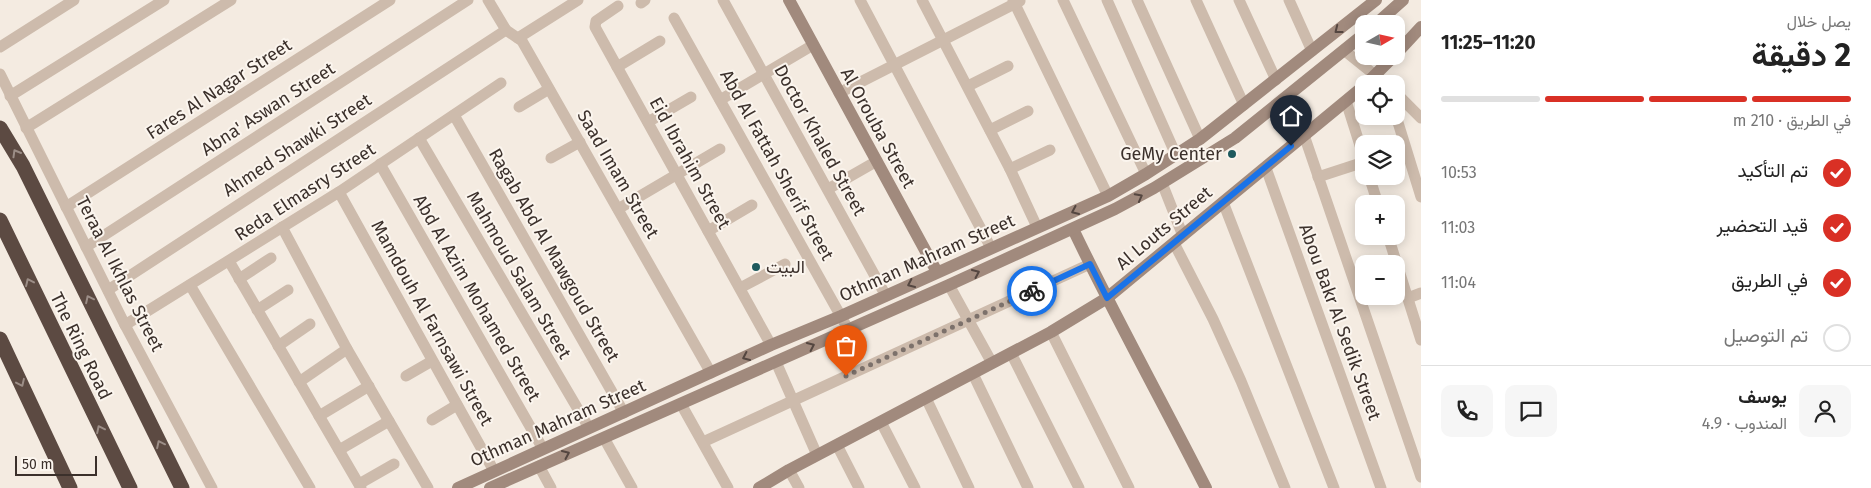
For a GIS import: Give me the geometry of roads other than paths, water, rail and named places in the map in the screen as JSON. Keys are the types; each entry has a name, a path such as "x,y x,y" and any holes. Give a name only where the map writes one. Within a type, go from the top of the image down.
{"highway":[{"path":"0,128 23,166 182,488"},
{"name":"The Ring Road","path":"0,220 130,488"},
{"path":"0,339 70,488"}],"main road":[{"name":"Al Orouba Street","path":"789,0 937,272"},
{"name":"Othman Mahram Street","path":"458,488 771,345 842,316 1108,196 1200,139 1312,51 1362,5 1376,0"},
{"path":"1386,15 1404,0"},
{"name":"Al Louts Street","path":"1405,44 1421,26"},
{"name":"Othman Mahram Street","path":"490,488 1073,229 1162,183 1235,138 1355,42"},
{"name":"Al Louts Street","path":"759,488 789,470 1051,332 1107,298 1355,93"},
{"path":"1073,229 1206,488"}],"street":[{"path":"0,47 74,0"},
{"path":"10,96 164,0"},
{"path":"26,128 231,0"},
{"name":"Fares Al Nagar Street","path":"66,207 390,0"},
{"name":"Abna' Aswan Street","path":"86,247 468,0"},
{"name":"Saad Imam Street","path":"488,0 506,30 518,38 549,89 711,372"},
{"path":"518,38 578,0"},
{"name":"Doctor Khaled Street","path":"723,0 886,296"},
{"path":"860,0 991,248"},
{"path":"922,0 968,86 1037,227"},
{"path":"1063,0 1146,174"},
{"path":"1107,0 1176,155"},
{"path":"1137,0 1200,139"},
{"path":"1196,0 1244,105"},
{"path":"1239,0 1276,80"},
{"path":"1289,0 1312,51"},
{"path":"839,93 1016,1 1108,196"},
{"name":"Eid Ibrahim Street","path":"618,6 598,19 595,24 771,345"},
{"name":"Abd Al Fattah Sherif Street","path":"674,18 848,329"},
{"name":"Ahmed Shawki Street","path":"108,290 506,30"},
{"path":"617,67 660,42"},
{"path":"720,100 813,45"},
{"path":"1344,51 1375,75"},
{"path":"968,86 1008,66"},
{"name":"Teraa Al Ikhlas Street","path":"0,74 125,325 212,488"},
{"name":"Reda Elmasry Street","path":"125,325 339,192 501,83"},
{"path":"520,107 549,89"},
{"path":"648,122 691,97"},
{"path":"1346,101 1357,135"},
{"path":"1405,102 1421,118"},
{"path":"990,130 1028,111"},
{"name":"Ragab Abd Al Mawgoud Street","path":"454,115 624,413"},
{"path":"1304,135 1421,476"},
{"name":"Mahmoud Salam Street","path":"419,138 589,428"},
{"path":"551,158 580,142"},
{"path":"618,209 720,149"},
{"path":"1010,169 1050,150"},
{"path":"1405,159 1421,197"},
{"path":"828,189 877,161"},
{"name":"Abd Al Azim Mohamed Street","path":"380,164 544,449"},
{"path":"1318,177 1355,165"},
{"name":"Abou Bakr Al Sedik Street","path":"1266,168 1381,488"},
{"path":"1162,183 1178,239 1242,381 1285,488"},
{"name":"Mamdouh Al Farnsawi Street","path":"339,192 494,471"},
{"path":"1222,202 1334,488"},
{"path":"708,232 752,205"},
{"path":"282,227 348,349 428,488"},
{"path":"1391,245 1421,340"},
{"path":"239,279 270,258"},
{"path":"229,261 360,486 394,464"},
{"path":"740,288 785,264"},
{"path":"702,442 1090,264"},
{"path":"190,285 310,488"},
{"path":"949,285 992,363"},
{"path":"257,310 288,290"},
{"path":"1408,298 1421,293"},
{"path":"278,346 310,324"},
{"path":"1051,332 1129,488"},
{"path":"299,382 348,349"},
{"path":"1011,353 1080,488"},
{"path":"406,376 432,361"},
{"path":"776,362 818,455"},
{"path":"972,374 1028,488"},
{"path":"319,416 369,386"},
{"path":"926,398 969,488"},
{"path":"681,404 728,488"},
{"path":"432,420 457,406"},
{"path":"339,450 389,421"},
{"path":"881,422 915,488"},
{"path":"604,438 632,488"},
{"path":"837,445 859,488"},
{"path":"539,466 551,488"},
{"path":"789,470 799,488"}],"place":[{"name":"GeMy Center","path":"1232,154"},
{"name":"البيت","path":"756,267"}]}
